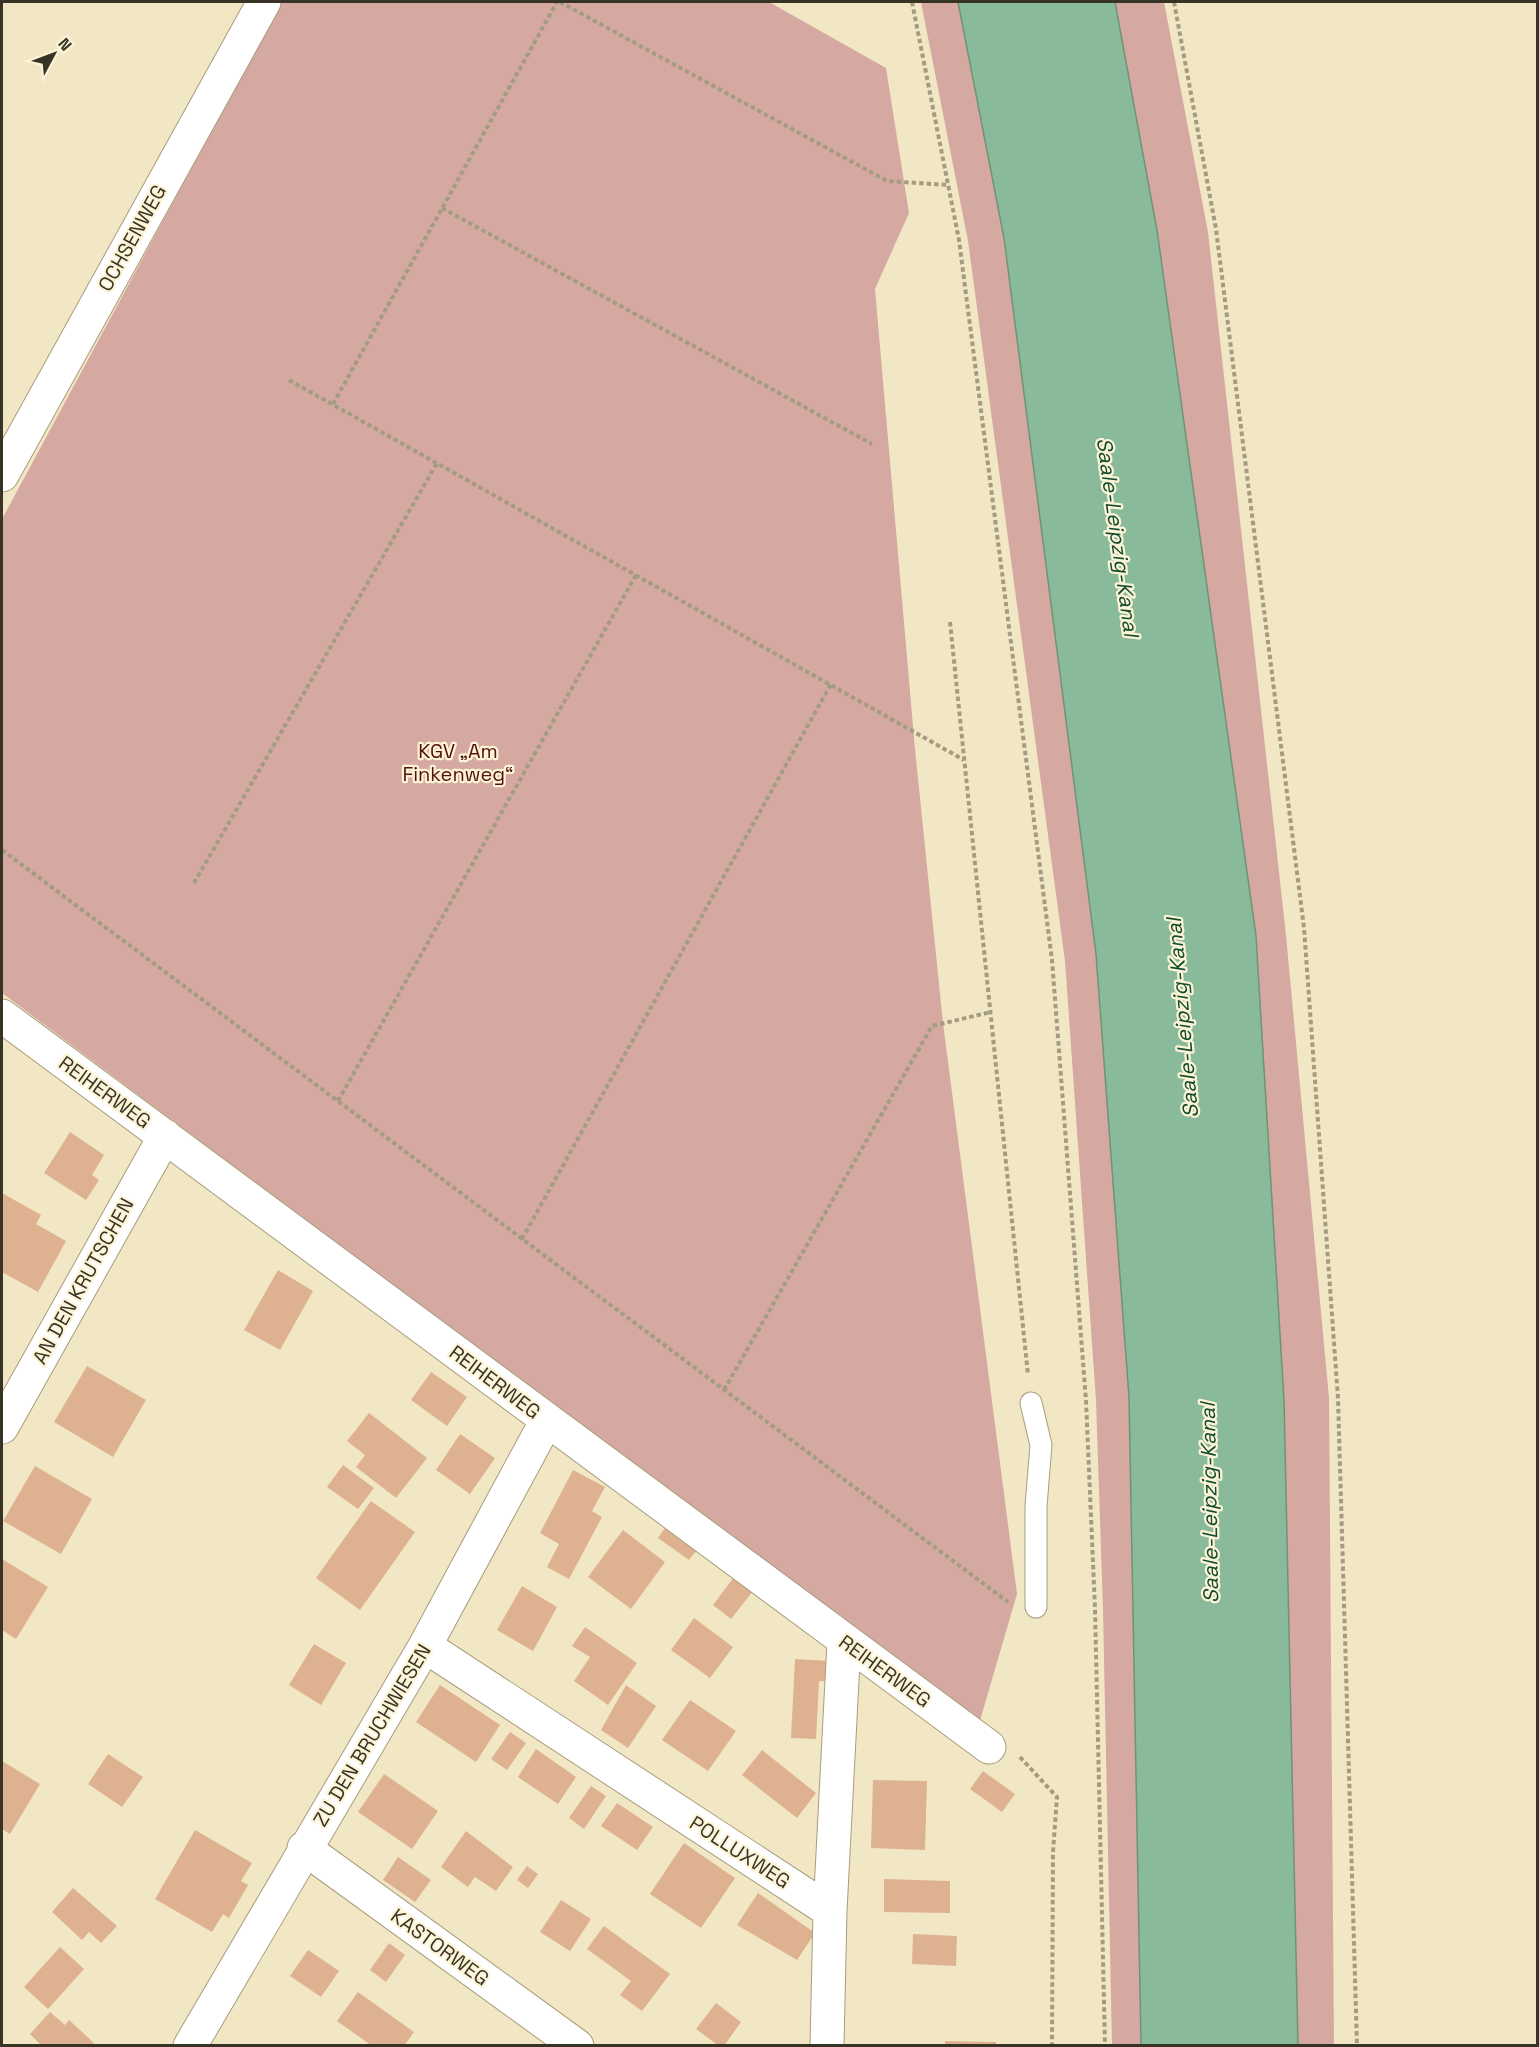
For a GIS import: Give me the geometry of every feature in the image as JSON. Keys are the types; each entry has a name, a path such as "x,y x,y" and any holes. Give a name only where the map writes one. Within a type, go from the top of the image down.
{"street":[{"name":"OCHSENWEG","path":"2,475 264,2"},
{"name":"REIHERWEG","path":"2,1016 844,1642 1004,1751"},
{"name":"AN DEN KRUTSCHEN","path":"2,1427 165,1136"},
{"name":"ZU DEN BRUCHWIESEN","path":"190,2046 304,1848 425,1646 547,1420"},
{"path":"827,2046 830,1911 844,1642"},
{"name":"POLLUXWEG","path":"425,1646 830,1911"},
{"name":"KASTORWEG","path":"304,1848 576,2046"}],"lane":[{"path":"1026,1607 1041,1445 1031,1403"}],"path":[{"path":"333,405 558,2 887,181 948,185"},
{"path":"912,2 959,240 1052,960 1086,1401 1095,1609 1104,2046"},
{"path":"1174,2 1216,229 1304,928 1338,1398 1357,2046"},
{"path":"442,208 872,444"},
{"path":"289,380 964,760"},
{"path":"194,883 437,462"},
{"path":"338,1101 636,575"},
{"path":"950,622 1031,1403"},
{"path":"522,1239 831,684"},
{"path":"2,850 724,1390 1026,1607"},
{"path":"724,1390 932,1026 991,1012"},
{"path":"1004,1751 1057,1797 1053,1852 1052,2046"}],"green space":[{"name":"KGV „Am Finkenweg“","path":"281,2 769,2 886,68 909,213 875,289 915,749 943,1023 1017,1594 979,1724 2,993 2,519"},
{"path":"921,2 958,2 1004,238 1096,954 1129,1397 1141,2045 1112,2045 1096,1400 1065,961 968,241"},
{"path":"1115,2 1164,2 1208,232 1286,935 1329,1398 1334,2045 1298,2045 1284,1400 1256,936 1157,230"}],"water":[{"name":"Saale-Leipzig-Kanal","path":"958,2 1115,2 1157,230 1256,936 1284,1400 1298,2045 1141,2045 1129,1397 1096,954 1004,238"}],"building":[{"path":"70,1132 104,1155 92,1175 99,1180 86,1200 44,1173"},
{"path":"2,1193 41,1215 36,1224 66,1241 38,1292 2,1272"},
{"path":"278,1270 313,1291 280,1350 244,1330"},
{"path":"87,1366 146,1400 113,1457 54,1422"},
{"path":"431,1372 467,1397 447,1426 411,1400"},
{"path":"369,1413 427,1458 396,1498 356,1467 365,1455 347,1441"},
{"path":"460,1434 495,1458 470,1494 436,1470"},
{"path":"343,1465 374,1488 358,1509 327,1487"},
{"path":"35,1466 92,1499 61,1554 3,1521"},
{"path":"573,1470 605,1487 592,1511 602,1517 569,1579 547,1567 559,1544 540,1533"},
{"path":"371,1501 415,1532 360,1610 316,1578"},
{"path":"665,1528 697,1550 689,1560 658,1538"},
{"path":"623,1530 665,1562 631,1609 588,1577"},
{"path":"2,1559 48,1587 16,1639 2,1630"},
{"path":"734,1577 753,1591 731,1619 713,1605"},
{"path":"522,1586 557,1607 533,1651 497,1630"},
{"path":"694,1618 733,1647 710,1678 671,1650"},
{"path":"585,1627 637,1663 608,1705 574,1681 590,1657 572,1646"},
{"path":"314,1644 346,1663 321,1705 289,1685"},
{"path":"795,1659 830,1661 829,1681 819,1681 816,1739 791,1738"},
{"path":"440,1685 500,1725 476,1762 416,1722"},
{"path":"626,1685 656,1706 628,1748 601,1730"},
{"path":"690,1700 736,1731 708,1771 662,1740"},
{"path":"510,1732 526,1743 507,1770 491,1759"},
{"path":"536,1749 576,1777 558,1804 518,1777"},
{"path":"762,1750 816,1793 797,1818 742,1775"},
{"path":"108,1754 143,1777 122,1807 88,1784"},
{"path":"2,1761 40,1784 10,1834 2,1829"},
{"path":"983,1771 1015,1794 1002,1812 970,1789"},
{"path":"384,1774 438,1811 412,1849 358,1812"},
{"path":"873,1780 927,1781 925,1850 871,1848"},
{"path":"591,1786 606,1796 584,1829 569,1818"},
{"path":"617,1803 653,1827 637,1850 601,1826"},
{"path":"195,1830 252,1863 241,1881 248,1885 229,1918 223,1914 212,1932 155,1899"},
{"path":"466,1831 513,1867 496,1891 475,1877 468,1887 441,1867"},
{"path":"684,1843 735,1878 701,1928 650,1894"},
{"path":"398,1857 431,1880 415,1902 383,1880"},
{"path":"527,1866 538,1874 528,1888 517,1880"},
{"path":"884,1879 950,1881 950,1913 884,1912"},
{"path":"73,1888 117,1926 101,1943 89,1932 82,1940 52,1912"},
{"path":"758,1893 815,1933 797,1960 737,1925"},
{"path":"561,1900 591,1919 570,1951 540,1932"},
{"path":"604,1926 670,1974 642,2011 620,1995 631,1981 587,1949"},
{"path":"913,1934 957,1936 956,1966 912,1964"},
{"path":"389,1943 405,1955 386,1982 370,1970"},
{"path":"60,1947 84,1969 48,2009 24,1987"},
{"path":"308,1950 339,1971 321,1997 290,1976"},
{"path":"358,1992 414,2032 404,2046 372,2046 337,2021"},
{"path":"716,2003 741,2022 724,2046 719,2046 696,2029"},
{"path":"50,2012 65,2025 69,2020 94,2043 91,2046 42,2046 30,2034"},
{"path":"945,2041 996,2042 996,2046 945,2046"}]}
